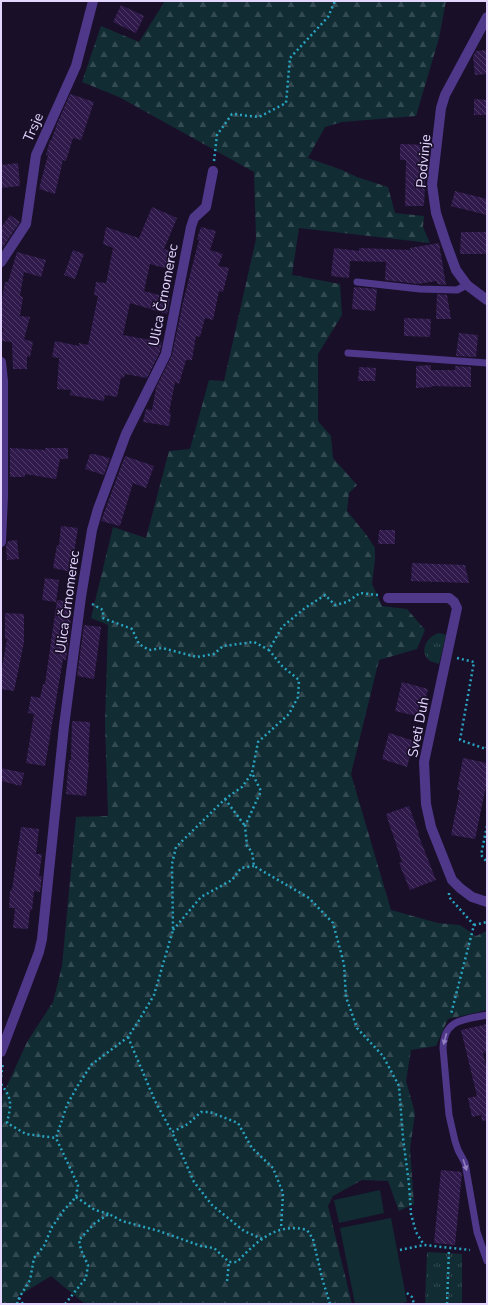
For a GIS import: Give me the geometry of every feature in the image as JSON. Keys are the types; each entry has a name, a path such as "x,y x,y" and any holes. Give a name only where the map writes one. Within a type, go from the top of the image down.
{"street":[{"name":"Trsje","path":"1,262 26,224 36,155 76,66 93,1"},
{"name":"Podvinje","path":"487,17 445,95 441,108 432,185 436,213 456,270 467,285 487,300"},
{"name":"Ulica Črnomerec","path":"1,1052 39,952 42,939 64,726 81,597 92,530 98,509 126,434 166,354 191,228 194,218 206,207 213,171"},
{"path":"1,362 3,380 3,496 1,542"},
{"name":"Sveti Duh","path":"388,598 449,598 454,602 457,608 424,762 426,804 430,827 452,880 472,897 487,902"}],"lane":[{"path":"357,282 428,290 457,290 467,285"},
{"path":"348,352 487,363"},
{"path":"487,1015 453,1024 448,1028 443,1040 442,1048 449,1115 455,1141 465,1163 479,1237 487,1260"}],"path":[{"path":"213,171 217,135 232,114 259,116 286,103 290,58 328,17 335,1"},
{"path":"269,650 282,627 305,608 325,596 335,605 347,602 360,593 372,593 388,598"},
{"path":"16,1304 30,1280 34,1258 44,1246 52,1227 64,1210 76,1197 78,1185 56,1138 67,1104 91,1065 128,1037 154,996 173,930 172,864 176,847 225,799 242,787 252,773 258,742 289,714 298,697 300,680 282,666 269,650 254,642 223,646 214,654 197,657 162,648 149,650 139,644 132,629 103,618 102,610 81,597"},
{"path":"447,656 474,662 460,740 486,749 487,747"},
{"path":"252,773 261,791 245,826 247,846 252,852 254,866"},
{"path":"225,799 245,826"},
{"path":"487,826 481,855 487,862"},
{"path":"173,930 201,897 232,880 241,868 254,866 310,898 333,923 344,964 346,997 358,1028 383,1056 399,1086 411,1214 416,1232 424,1245"},
{"path":"451,887 448,892 449,898 474,925"},
{"path":"474,925 487,922"},
{"path":"448,1028 474,925"},
{"path":"128,1037 154,1101 172,1132 194,1182 212,1205 244,1231 262,1239"},
{"path":"1,1060 3,1062 1,1077"},
{"path":"1,1084 9,1095 11,1107 7,1123 26,1134 56,1138"},
{"path":"172,1132 188,1124 201,1112 210,1112 238,1123 252,1148 273,1168 283,1193 281,1229"},
{"path":"76,1197 95,1210 109,1214 122,1221 159,1231 201,1246 214,1248 229,1262 237,1262 252,1245 281,1229 296,1227 307,1230 313,1239 330,1304"},
{"path":"65,1304 86,1278 88,1265 81,1250 79,1240 95,1223 109,1214"},
{"path":"400,1250 424,1245 470,1250"},
{"path":"447,1304 449,1248"},
{"path":"227,1281 229,1262"},
{"path":"407,1293 412,1297 414,1304"},
{"path":"19,1298 23,1304"}],"green space":[{"path":"165,1 446,1 439,38 416,116 342,122 325,127 308,158 388,187 395,213 424,216 423,227 430,243 299,228 292,275 340,284 342,315 318,354 318,421 331,436 333,458 357,485 349,493 347,511 375,548 372,584 382,606 407,609 425,630 417,649 379,660 351,774 391,910 438,923 460,925 476,936 487,931 487,1010 448,1019 436,1046 411,1050 406,1081 415,1113 410,1149 414,1204 399,1211 388,1181 362,1180 333,1196 328,1206 352,1304 85,1304 51,1276 17,1297 20,1304 1,1304 1,1099 27,1042 53,1002 62,966 76,817 108,816 105,724 108,625 91,618 113,527 146,538 169,451 190,449 209,380 224,381 256,239 254,172 119,97 82,82 101,26 139,42"},
{"path":"439,633 446,635 439,664 430,661 426,657 424,649 431,637"},
{"path":"380,1190 384,1213 339,1223 334,1200"},
{"path":"391,1218 407,1302 397,1304 355,1304 340,1228"},
{"path":"427,1252 462,1254 462,1304 425,1304"}],"building":[{"path":"121,5 144,16 136,33 113,22"},
{"path":"487,50 487,74 475,75 473,57 476,51"},
{"path":"70,94 94,102 81,140 73,138 66,161 63,160 55,194 39,189 48,155 46,155 50,140 51,141"},
{"path":"474,99 487,100 487,115 474,115"},
{"path":"400,144 429,145 428,161 426,161 424,206 405,206 406,160 400,160"},
{"path":"18,163 20,186 1,188 1,165"},
{"path":"455,191 487,199 487,215 451,206"},
{"path":"152,207 177,218 164,249 173,252 168,269 150,264 144,291 170,298 167,314 130,303 123,335 162,342 160,352 147,378 125,374 124,378 121,377 117,397 105,395 104,401 70,395 71,390 57,389 59,358 52,357 55,341 79,346 79,343 88,345 98,296 94,295 96,282 106,283 113,248 103,244 106,227 139,238"},
{"path":"10,215 20,222 1,250 1,228"},
{"path":"201,227 216,231 210,250 223,254 218,266 229,268 223,292 219,291 213,320 205,318 200,337 196,336 192,360 186,360 179,384 175,382 169,413 171,413 169,426 143,422 146,409 152,410 156,388 172,355 183,302 199,240 197,239"},
{"path":"461,232 487,232 487,254 460,254"},
{"path":"439,243 446,285 437,284 437,281 418,284 385,280 386,262 350,261 349,278 331,276 334,248 359,251 359,248 411,250 410,248"},
{"path":"73,250 84,254 75,279 64,275"},
{"path":"17,252 46,260 41,277 24,272 20,296 23,297 20,316 30,317 24,339 33,342 30,357 27,356 27,369 13,369 12,342 1,341 3,328 1,328 1,305 5,282 8,282"},
{"path":"354,287 377,289 375,311 352,309"},
{"path":"437,294 447,295 451,319 436,319"},
{"path":"404,318 431,319 430,337 404,336"},
{"path":"459,333 478,335 476,357 456,356"},
{"path":"431,365 431,370 455,370 455,366 471,367 471,387 432,386 416,388 416,366"},
{"path":"359,367 376,368 375,381 358,381"},
{"path":"10,448 45,450 45,448 68,448 68,459 60,459 56,479 25,474 25,477 10,477"},
{"path":"90,454 110,458 104,475 85,469"},
{"path":"125,456 154,466 146,488 133,483 120,526 101,521"},
{"path":"61,526 78,528 71,572 53,568 57,545 59,545"},
{"path":"379,530 395,530 395,544 378,544"},
{"path":"17,540 19,559 7,560 6,546 8,541"},
{"path":"412,563 465,565 469,583 411,581"},
{"path":"45,578 59,580 56,602 42,600"},
{"path":"57,600 72,602 69,620 71,620 66,660 63,659 45,766 26,763 34,714 28,713 31,696 40,698 43,684 45,684"},
{"path":"5,613 24,614 24,642 14,691 1,689 1,673 7,639 5,639"},
{"path":"84,625 101,627 94,679 77,676"},
{"path":"402,682 428,689 421,717 395,711"},
{"path":"72,721 90,722 86,796 66,794 69,760 71,760"},
{"path":"389,733 414,741 407,767 382,759"},
{"path":"463,758 487,763 487,781 475,839 451,835 460,790 457,790"},
{"path":"1,768 24,773 21,786 1,781"},
{"path":"409,806 436,880 410,890 399,863 402,862 386,814"},
{"path":"21,827 39,829 36,854 42,854 39,876 42,876 40,892 34,891 28,929 13,928 15,908 9,908 10,890 12,890"},
{"path":"487,1024 487,1052 483,1053 487,1070 487,1120 482,1121 481,1115 472,1117 468,1098 477,1096 461,1030"},
{"path":"441,1170 462,1172 455,1245 434,1243"}]}
